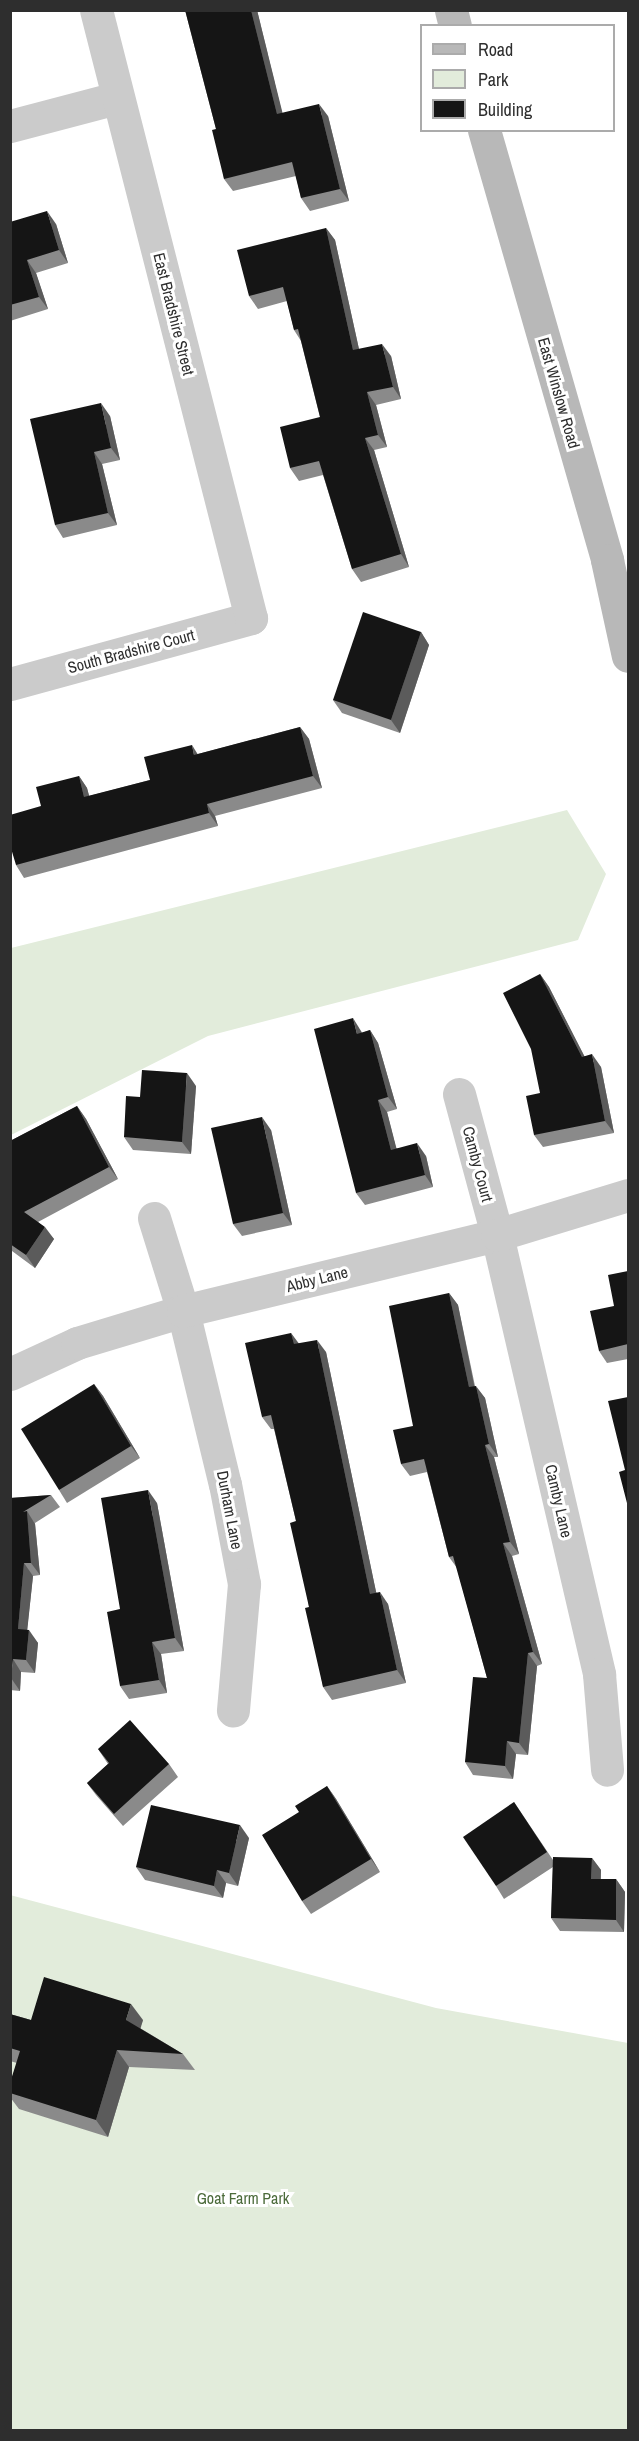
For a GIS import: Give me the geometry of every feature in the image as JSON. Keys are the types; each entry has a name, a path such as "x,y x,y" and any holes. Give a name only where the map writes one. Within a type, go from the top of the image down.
{"main road":[{"name":"East Winslow Road","path":"485,132 618,560 628,656"}],"street":[{"name":"East Bradshire Street","path":"96,10 251,618"},
{"path":"10,126 117,98"},
{"name":"South Bradshire Court","path":"10,684 251,618"},
{"name":"Camby Court","path":"459,1094 497,1235"},
{"name":"Abby Lane","path":"10,1374 77,1343 183,1311 497,1235 628,1195"},
{"name":"Durham Lane","path":"154,1218 183,1311 225,1484 244,1584 234,1711"},
{"name":"Camby Lane","path":"497,1235 599,1674 607,1770"}],"green space":[{"path":"567,810 606,874 578,940 208,1036 11,1135 11,948"},
{"name":"Goat Farm Park","path":"10,1895 436,2008 628,2043 628,2430 11,2430"}],"building":[{"path":"185,10 251,10 277,114 319,104 340,189 301,198 292,162 224,179 212,130 216,129"},
{"path":"47,211 59,250 27,260 39,297 10,305 10,222"},
{"path":"326,228 353,350 382,344 393,387 367,392 378,435 365,438 401,554 352,569 319,461 290,468 280,427 320,417 298,329 294,330 283,287 249,296 237,250"},
{"path":"101,403 111,448 94,452 108,513 55,525 30,419"},
{"path":"363,612 421,632 391,720 333,700"},
{"path":"300,727 313,776 207,804 209,813 16,865 10,845 10,815 41,806 36,787 79,776 84,797 150,780 144,757 192,745 194,755"},
{"path":"540,974 582,1057 592,1054 605,1121 534,1135 526,1096 540,1093 531,1049 503,993"},
{"path":"353,1018 357,1034 370,1030 388,1097 378,1100 391,1150 417,1143 425,1175 356,1193 314,1029"},
{"path":"142,1070 187,1073 182,1142 124,1137 126,1096 140,1097"},
{"path":"77,1106 109,1167 24,1212 45,1227 26,1255 10,1244 10,1141"},
{"path":"262,1117 283,1213 233,1224 211,1128"},
{"path":"628,1271 628,1344 599,1351 590,1311 614,1306 608,1275"},
{"path":"449,1293 469,1387 476,1386 489,1444 485,1445 510,1542 503,1543 533,1652 528,1653 519,1743 507,1741 505,1766 465,1762 473,1677 487,1678 453,1556 449,1557 424,1459 401,1464 393,1430 413,1426 389,1306"},
{"path":"291,1333 294,1344 317,1340 370,1594 380,1592 397,1670 323,1687 305,1608 309,1607 290,1523 296,1521 271,1415 262,1417 245,1343"},
{"path":"94,1384 131,1446 59,1490 21,1429"},
{"path":"628,1397 628,1507 619,1472 625,1470 608,1401"},
{"path":"148,1490 175,1638 152,1642 159,1680 120,1686 107,1612 120,1609 101,1498"},
{"path":"51,1495 23,1512 27,1511 31,1563 24,1563 18,1629 29,1630 26,1660 13,1659 10,1678 10,1498"},
{"path":"130,1720 169,1764 114,1814 87,1783 109,1763 98,1749"},
{"path":"327,1786 371,1859 302,1901 262,1835 299,1812 295,1806"},
{"path":"514,1802 547,1852 496,1886 463,1837"},
{"path":"151,1805 240,1825 229,1873 217,1870 214,1886 136,1867"},
{"path":"553,1857 592,1858 591,1879 616,1879 616,1920 551,1918"},
{"path":"44,1977 131,2004 126,2020 183,2054 117,2050 96,2120 10,2093 10,2083 20,2051 10,2048 10,2014 31,2020"}]}
